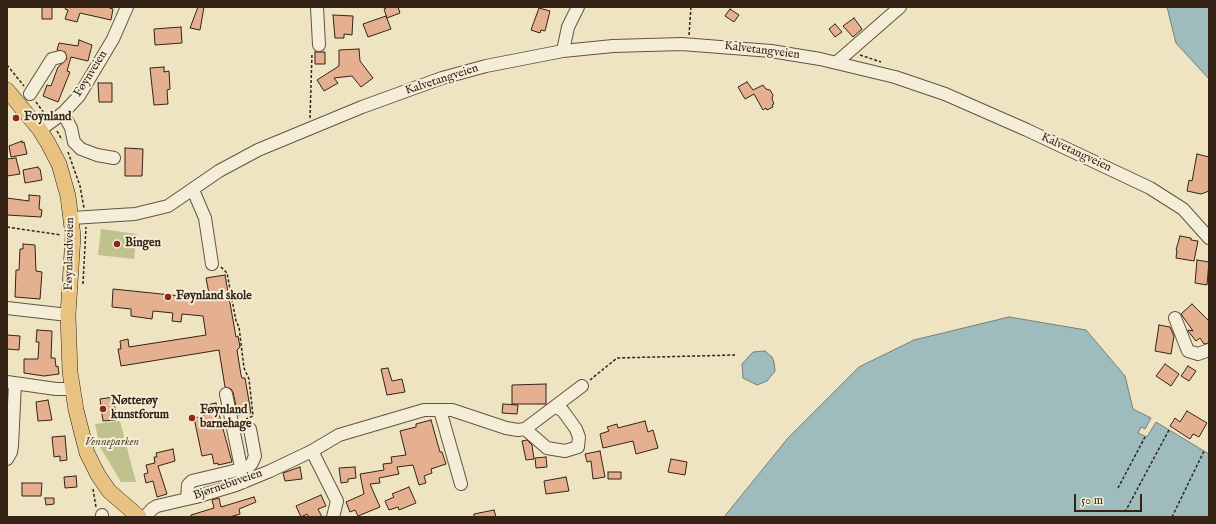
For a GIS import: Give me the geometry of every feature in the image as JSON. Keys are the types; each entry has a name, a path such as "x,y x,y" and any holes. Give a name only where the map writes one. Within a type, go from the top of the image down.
{"main road":[{"name":"Føynlandveien","path":"7,90 45,126 59,164 68,196 79,218 73,236 68,315 72,389 80,430 91,463 109,491 139,517"}],"street":[{"name":"Føynveien","path":"45,126 62,113 79,96 113,39 127,7"},
{"path":"318,7 319,43"},
{"path":"563,51 568,27 578,7"},
{"path":"837,62 900,7"},
{"name":"Kalvetangveien","path":"79,218 135,214 157,210 174,203 238,160 310,129 442,78 486,66 563,51 613,46 687,45 771,51 837,62 894,77 969,104 1150,188 1183,209 1209,238"},
{"path":"30,94 52,59 60,57"},
{"path":"62,113 71,128 74,142 81,149 98,155 114,158"},
{"path":"193,190 202,209 212,264"},
{"path":"7,308 68,315"},
{"path":"1175,318 1188,351 1198,354 1209,350"},
{"path":"7,459 12,446 11,383 56,389 72,389"},
{"path":"556,407 563,411 572,422 579,437 578,447 565,451 547,448 525,429 582,386"},
{"path":"226,394 243,475"},
{"name":"Bjørnebuveien","path":"145,517 152,508 187,499 243,475 312,451 339,435 424,410 452,410 506,428 525,429"},
{"path":"440,410 461,484"},
{"path":"187,499 188,485 192,481 243,475 252,463 255,456 250,429"},
{"path":"312,451 334,491 337,501 337,515"}],"path":[{"path":"687,45 691,7"},
{"path":"310,129 312,51 319,43"},
{"path":"7,65 30,94 45,126 63,141"},
{"path":"68,152 80,186 79,218 86,232 83,288"},
{"path":"7,227 73,236"},
{"path":"212,264 224,268 227,273 236,321 239,327 244,368 249,379 252,398 253,416 233,424"},
{"path":"582,386 617,358 735,355"},
{"path":"1125,512 1169,430"},
{"path":"1118,488 1145,437"},
{"path":"1172,517 1204,451"}],"green space":[{"name":"Bingen","path":"101,229 137,234 134,259 98,255"},
{"name":"Venneparken","path":"120,421 136,482 121,482 100,447 95,424"}],"water":[{"path":"1167,7 1209,7 1209,79 1176,43"},
{"path":"1009,317 1086,330 1125,376 1133,409 1151,418 1145,429 1141,427 1138,433 1147,437 1156,422 1209,454 1209,517 724,517 788,438 859,367 914,340"},
{"path":"765,351 772,357 775,371 767,381 757,385 743,378 742,364 753,352"}],"building":[{"path":"42,7 52,7 52,19 42,19"},
{"path":"66,7 107,7 113,9 111,20 80,13 77,22 65,19 68,10 65,9"},
{"path":"198,7 204,7 200,30 190,28"},
{"path":"388,7 398,7 400,13 387,18 384,9"},
{"path":"539,8 550,11 545,31 541,30 540,33 531,30"},
{"path":"730,9 739,15 734,22 725,16"},
{"path":"333,15 353,16 352,35 344,34 344,38 335,38"},
{"path":"386,16 391,29 368,37 363,24"},
{"path":"854,18 862,29 853,37 843,26"},
{"path":"835,24 842,32 835,37 829,29"},
{"path":"181,27 182,43 155,45 154,29"},
{"path":"79,40 92,45 88,61 71,57 67,71 70,72 58,102 43,96 47,85 51,86 58,67 67,59 65,52 57,50 59,43 78,46"},
{"path":"359,49 360,61 373,78 361,87 352,76 334,78 338,83 324,91 317,80 339,66 339,50"},
{"path":"315,52 325,52 325,64 315,64"},
{"path":"164,67 164,72 169,71 170,89 167,90 168,104 154,105 150,68"},
{"path":"747,82 753,90 763,85 766,89 770,90 773,95 773,107 763,110 754,94 745,99 738,87"},
{"path":"98,83 112,83 112,102 99,102"},
{"path":"22,141 22,143 24,142 27,154 11,157 9,146"},
{"path":"125,148 143,149 142,176 125,176"},
{"path":"1197,154 1209,157 1209,191 1201,194 1187,191 1189,180 1192,181"},
{"path":"16,158 20,174 7,176 7,159"},
{"path":"38,167 40,169 42,180 25,183 23,170"},
{"path":"29,195 40,196 39,209 42,210 41,217 7,215 7,198 29,201"},
{"path":"1180,236 1198,241 1194,261 1176,258 1176,250"},
{"path":"23,244 35,245 36,271 42,272 40,299 15,297 16,270 19,270 20,249 23,249"},
{"path":"1197,260 1209,262 1207,285 1195,283"},
{"path":"225,275 236,337 238,336 240,347 237,350 241,375 242,378 245,378 251,413 238,415 233,392 231,389 225,387 219,350 121,366 118,349 121,349 120,341 128,339 129,347 206,335 203,316 182,314 181,322 172,321 173,313 153,311 152,319 131,316 131,309 112,307 113,289 210,299 206,278"},
{"path":"1192,304 1209,321 1209,343 1204,344 1200,338 1196,341 1188,331 1193,331 1181,314"},
{"path":"1159,325 1170,327 1174,336 1171,354 1155,351"},
{"path":"37,330 52,331 51,358 55,358 56,367 58,366 59,374 44,376 24,373 24,359 38,359 39,342 36,342"},
{"path":"7,335 20,336 19,350 7,349"},
{"path":"1165,364 1179,374 1171,386 1156,376"},
{"path":"1188,366 1196,371 1189,381 1181,376"},
{"path":"388,368 392,381 402,379 405,392 387,395 381,369"},
{"path":"546,384 546,404 512,404 512,385"},
{"path":"114,397 116,420 103,421 100,399"},
{"path":"48,400 52,420 38,421 36,402"},
{"path":"216,403 232,462 218,465 218,463 214,464 212,454 202,456 194,418 204,416 202,406"},
{"path":"503,404 518,405 517,414 502,413"},
{"path":"1187,411 1207,423 1199,437 1193,434 1190,439 1170,426 1175,418 1180,422"},
{"path":"431,420 440,452 442,452 446,464 431,469 432,473 424,476 426,483 419,485 413,465 397,467 399,474 379,478 380,483 370,484 380,507 358,516 355,510 350,512 346,502 364,494 360,474 384,470 383,464 392,463 391,457 406,455 400,431 416,427 416,424"},
{"path":"645,421 648,432 653,430 658,448 636,454 633,441 603,448 600,434 609,431 607,427 617,424 618,428"},
{"path":"65,436 67,460 60,461 60,456 54,457 52,437"},
{"path":"527,440 532,445 534,459 526,460 522,441"},
{"path":"173,449 175,461 158,466 167,494 157,497 153,481 146,483 144,474 148,473 146,465 155,463 154,457 157,457 156,453"},
{"path":"600,451 605,477 593,479 591,461 587,462 585,454"},
{"path":"546,457 547,467 536,468 535,458"},
{"path":"671,459 687,462 685,475 668,472"},
{"path":"300,467 302,479 285,481 283,473"},
{"path":"355,467 356,478 348,479 348,482 341,483 339,468"},
{"path":"608,472 621,472 621,479 608,479"},
{"path":"76,476 77,487 65,488 64,477"},
{"path":"566,477 569,491 546,494 544,481"},
{"path":"22,483 42,483 41,496 22,496"},
{"path":"409,487 416,503 399,510 398,507 389,510 385,501 394,497 392,494"},
{"path":"321,495 326,506 318,509 322,517 309,517 307,514 301,517 296,506"},
{"path":"254,497 256,502 239,509 240,514 230,517 191,517 191,515 214,508 212,500 219,498 221,507"},
{"path":"45,498 54,498 54,504 46,505"},
{"path":"494,510 496,517 474,517 474,514"}],"place":[{"name":"Foynland","path":"16,118"},
{"name":"Bingen","path":"117,244"},
{"name":"Føynland skole","path":"168,297"},
{"name":"Nøtterøy kunstforum","path":"103,409"},
{"name":"Føynland barnehage","path":"192,418"}]}
